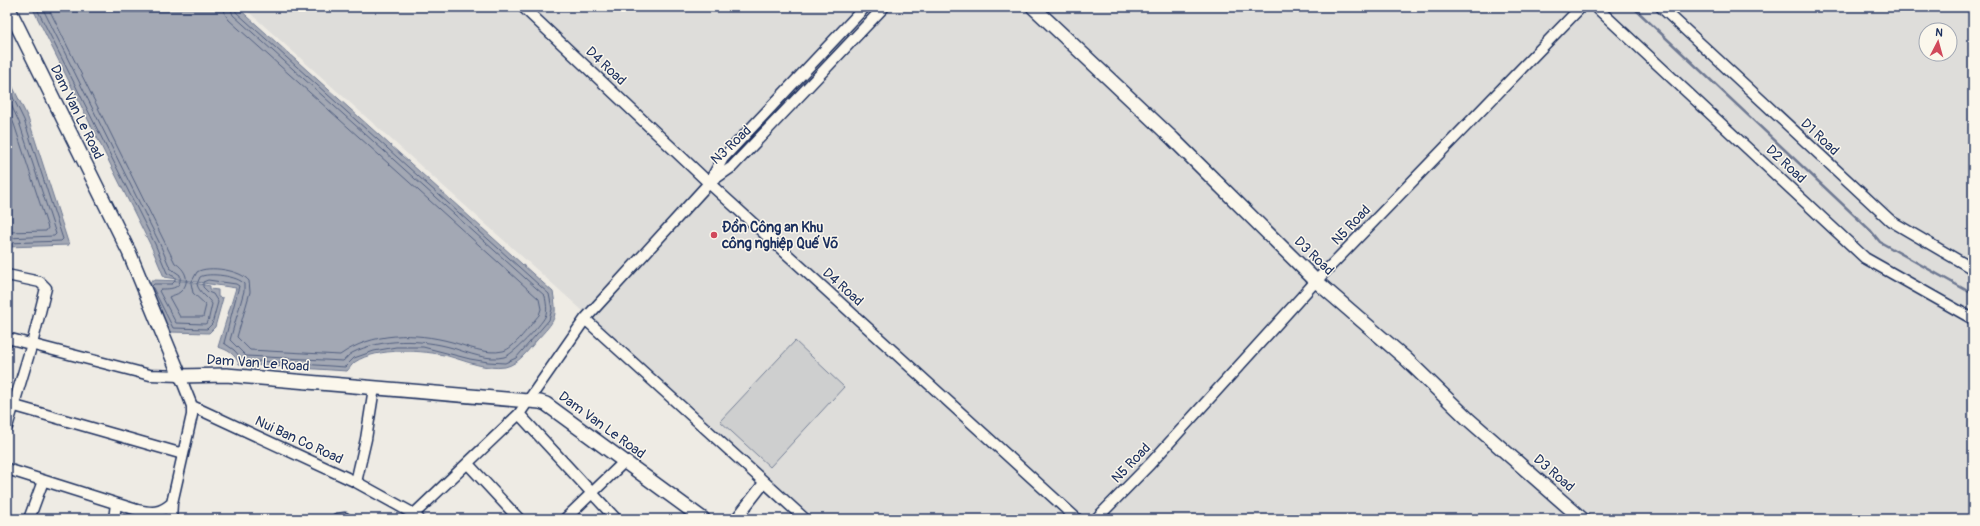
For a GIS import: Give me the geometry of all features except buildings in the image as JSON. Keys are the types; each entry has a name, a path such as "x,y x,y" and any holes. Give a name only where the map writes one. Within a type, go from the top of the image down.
{"main road":[{"name":"Dam Van Le Road","path":"8,7 129,252 180,376 226,375 529,400 546,404 703,519"},
{"name":"D3 Road","path":"1033,7 1173,139 1316,281 1405,358 1468,419 1582,519"}],"street":[{"name":"D4 Road","path":"523,7 709,183 1077,519"},
{"name":"N3 Road","path":"709,183 722,158 865,7"},
{"name":"N3 Road","path":"709,183 732,167 884,7"},
{"name":"N5 Road","path":"1096,519 1150,464 1316,281 1581,7"},
{"name":"D2 Road","path":"1596,7 1865,258 1973,319"},
{"name":"D1 Road","path":"1661,7 1891,221 1973,269"},
{"path":"417,516 519,414 556,358 585,319 709,183"},
{"path":"7,275 40,282 46,288 32,344 10,405 7,427"},
{"path":"585,319 805,519"},
{"path":"7,338 150,375 180,376 192,406 192,415 172,504 174,518"},
{"path":"356,482 366,439 374,388"},
{"path":"10,405 183,454"},
{"name":"Nui Ban Co Road","path":"192,406 356,482 417,516"},
{"path":"519,414 591,494 616,519"},
{"path":"565,519 624,462"},
{"path":"468,464 519,519"},
{"path":"7,469 116,504 148,512 163,511 172,504"},
{"path":"30,519 43,481"},
{"path":"736,519 764,483"},
{"path":"114,519 116,504"}],"shaded area":[{"path":"243,7 1973,7 1973,519 808,519 602,328"},
{"path":"795,341 844,387 770,467 720,421"}],"water":[{"path":"32,7 237,7 553,292 555,308 554,319 548,328 515,363 498,368 483,366 448,356 414,351 388,352 364,357 354,363 347,371 239,364 231,353 218,347 236,288 164,277 151,246"},
{"path":"7,75 28,118 69,245 7,247"},
{"path":"152,280 184,281 210,286 210,289 218,290 218,297 223,298 215,327 209,333 170,332 149,292 148,285"}],"waterway":[{"path":"1633,7 1871,231 1880,242 1973,294"}],"place":[{"name":"Đồn Công an Khu công nghiệp Quế Võ","path":"714,235"}]}
